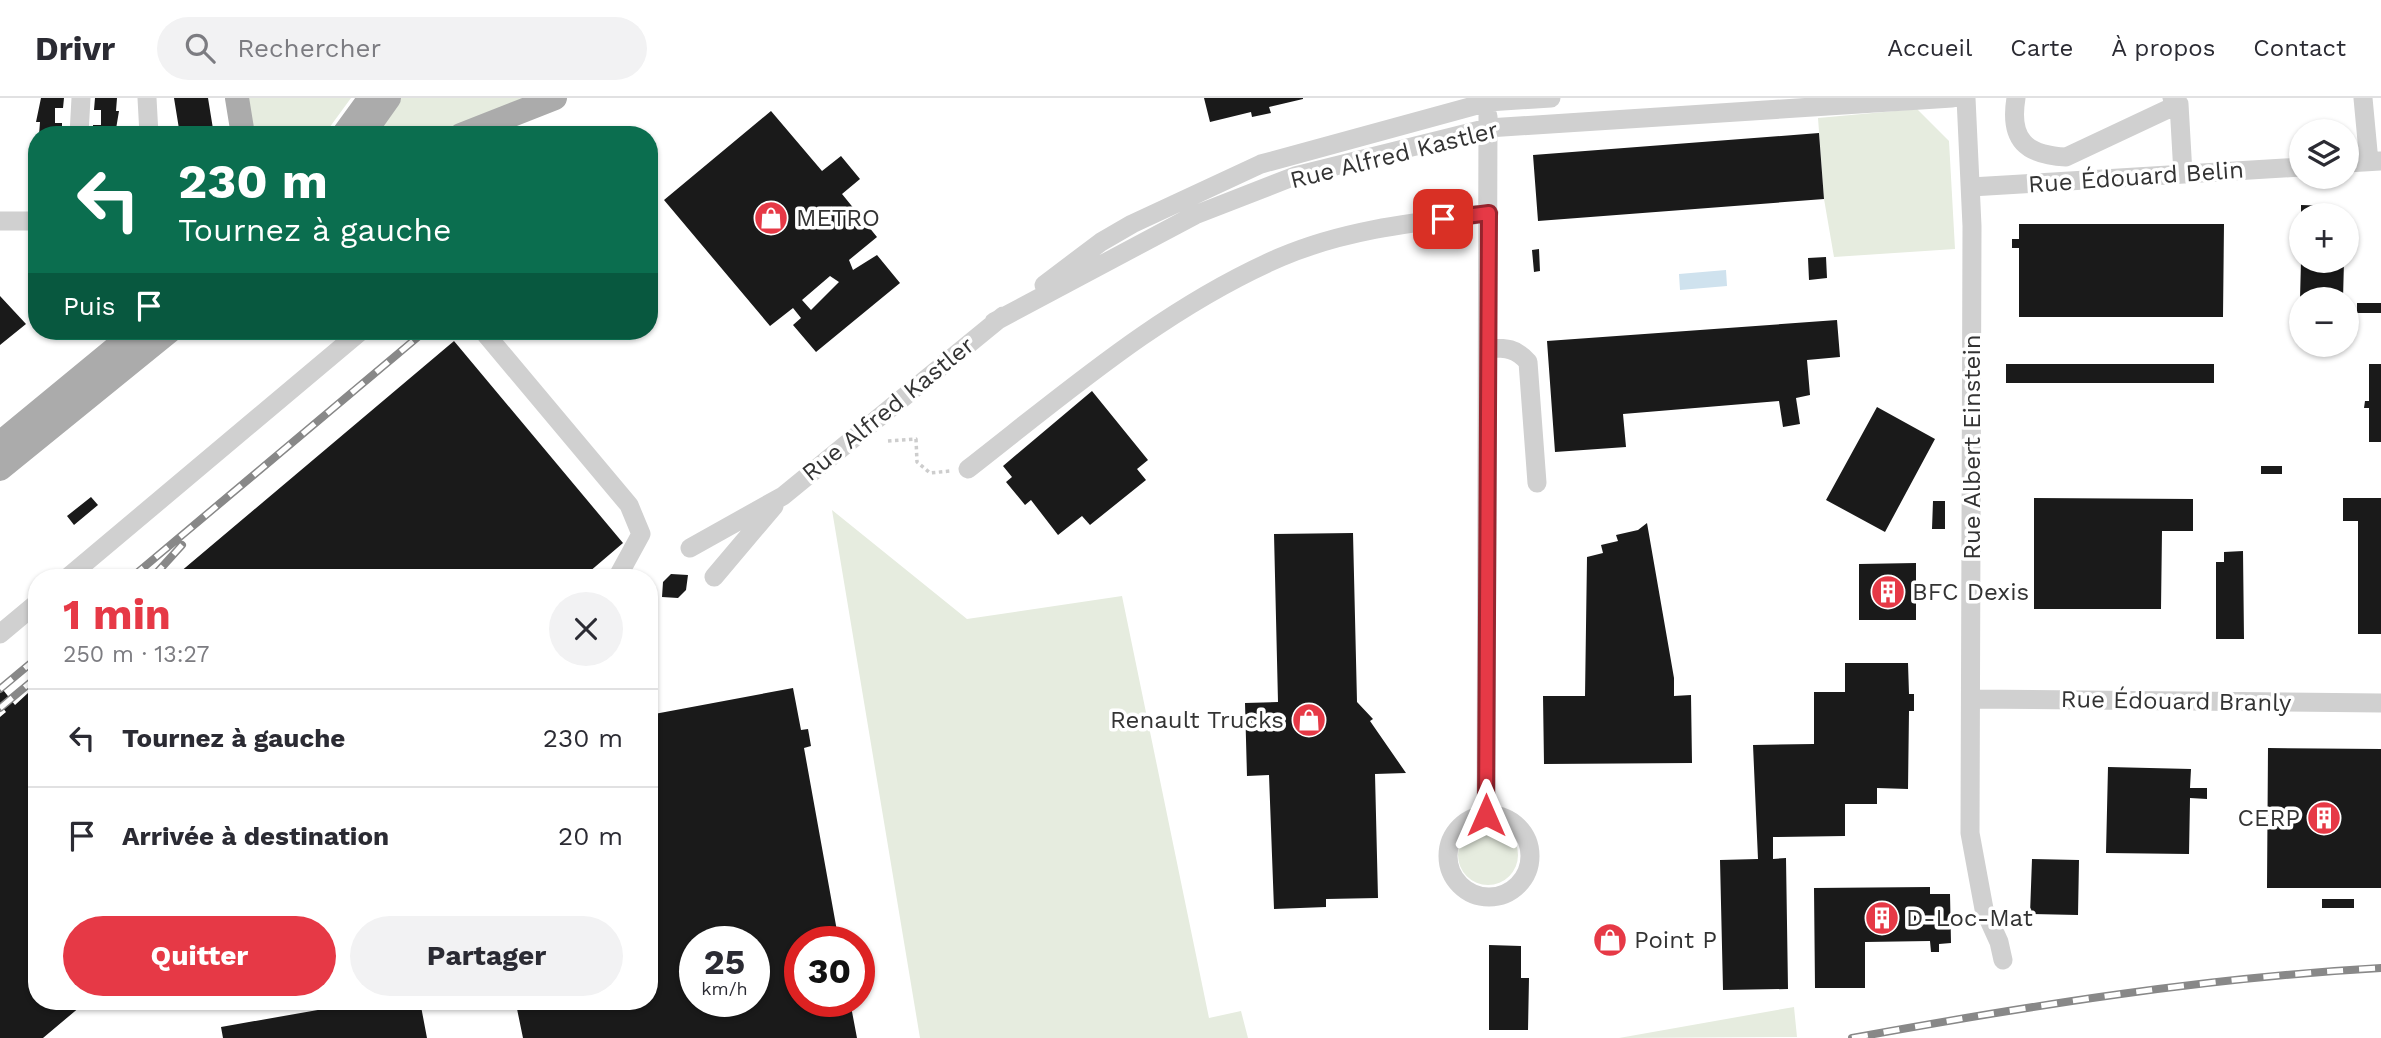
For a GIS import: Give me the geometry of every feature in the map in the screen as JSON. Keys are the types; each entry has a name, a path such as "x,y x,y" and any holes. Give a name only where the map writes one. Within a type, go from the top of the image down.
{"main road":[{"path":"237,98 242,126"},
{"path":"350,126 370,98"},
{"path":"369,126 389,98"},
{"path":"484,126 555,98"},
{"path":"0,443 125,340"},
{"path":"0,469 159,340"}],"street":[{"path":"79,126 81,98"},
{"path":"146,98 148,126"},
{"path":"1553,98 1564,123"},
{"name":"Rue Alfred Kastler","path":"690,548 783,496 994,323 1122,230 1261,164 1485,100 1553,98"},
{"name":"Rue Alfred Kastler","path":"994,323 1195,215 1295,176 1489,128 1952,98"},
{"name":"Rue Albert Einstein","path":"1966,98 1971,187 1969,833 1984,909 1999,942 2003,960"},
{"path":"2016,98 2014,121 2020,138 2030,150 2066,157 2176,101 2183,174"},
{"path":"2363,98 2375,161"},
{"path":"1485,100 1489,128 1486,815"},
{"name":"Rue Édouard Belin","path":"1971,187 2289,168"},
{"path":"968,469 1099,365 1231,283 1282,257 1376,228 1489,213"},
{"path":"0,221 28,221"},
{"path":"78,569 350,340"},
{"path":"491,340 629,505 641,534 622,569"},
{"path":"1489,348 1509,348 1520,352 1528,362 1536,483"},
{"name":"Rue Alfred Kastler","path":"714,577 783,496"},
{"path":"0,634 28,611"},
{"name":"Rue Édouard Branly","path":"1971,699 2381,703"},
{"path":"1486,815 1508,820 1518,827 1529,849 1530,862 1521,881 1505,894 1491,897 1464,889 1454,879 1448,852 1452,838 1466,822 1486,815"}],"path":[{"path":"888,441 916,439 916,462 930,473 968,469"}],"shaded area":[{"path":"248,98 351,98 331,126 253,126"},
{"path":"399,98 527,98 457,126 379,126"},
{"path":"1917,109 1949,141 1955,249 1834,257 1824,199 1818,118"},
{"path":"832,510 967,619 1122,596 1209,1018 1241,1011 1248,1038 920,1038"},
{"path":"1482,825 1494,825 1513,838 1518,855 1516,867 1505,880 1494,885 1482,885 1463,872 1458,861 1458,849 1471,830"},
{"path":"1794,1007 1797,1037 1619,1038"}],"water":[{"path":"1726,270 1727,286 1680,290 1679,274"}],"building":[{"path":"41,98 64,98 63,108 55,108 55,123 62,123 62,126 40,126 40,122 36,122"},
{"path":"95,98 117,98 116,111 119,111 116,126 93,126 101,125 101,110 94,110"},
{"path":"174,98 208,98 213,126 179,126"},
{"path":"1204,98 1303,99 1269,107 1271,113 1252,117 1251,112 1210,122"},
{"name":"METRO","path":"771,111 822,171 841,156 860,179 842,194 877,237 849,260 853,270 877,255 900,283 816,352 793,325 801,318 793,308 770,326 664,200","holes":["830,276 839,282 811,310 802,300"]},
{"path":"1819,133 1824,199 1538,221 1533,155"},
{"path":"2019,224 2224,224 2223,317 2019,317 2019,248 2012,248 2012,239 2019,239"},
{"path":"1539,249 1540,271 1534,272 1532,250"},
{"path":"1826,257 1827,278 1809,280 1808,258"},
{"path":"2301,273 2344,273 2343,287 2300,287"},
{"path":"0,296 26,324 0,345"},
{"path":"2359,303 2381,303 2381,313 2359,313"},
{"path":"1837,320 1840,357 1807,360 1810,395 1796,398 1800,424 1783,427 1779,401 1623,414 1626,447 1555,452 1547,341"},
{"path":"454,341 623,543 593,569 184,569"},
{"path":"2006,364 2214,364 2214,383 2006,383"},
{"path":"2369,364 2381,364 2381,442 2369,442 2369,408 2364,408 2365,401 2369,401"},
{"path":"1092,391 1148,460 1137,469 1146,480 1090,525 1082,516 1058,535 1031,500 1025,505 1006,482 1012,477 1003,466"},
{"path":"1877,407 1935,439 1885,532 1826,500"},
{"path":"2261,466 2282,466 2282,474 2261,474"},
{"path":"91,497 98,505 74,525 67,516"},
{"path":"2034,498 2193,499 2193,531 2162,531 2161,609 2034,609"},
{"path":"2343,498 2381,498 2381,634 2358,634 2358,521 2343,521"},
{"path":"1933,501 1945,501 1945,529 1932,529"},
{"path":"1647,523 1674,678 1674,696 1691,695 1692,763 1544,764 1543,696 1585,696 1587,557 1603,553 1601,545 1618,541 1616,535 1638,530"},
{"name":"Renault Trucks","path":"1353,533 1357,702 1373,719 1370,721 1406,773 1375,774 1378,898 1326,899 1326,907 1274,909 1269,775 1247,776 1245,703 1278,702 1274,534"},
{"path":"2243,551 2244,639 2216,639 2216,562 2224,562 2224,552"},
{"name":"BFC Dexis","path":"1916,563 1916,620 1859,620 1859,564"},
{"path":"671,574 688,575 686,590 678,598 662,597 663,582"},
{"path":"1845,663 1908,663 1909,694 1914,694 1914,711 1909,711 1908,789 1877,788 1877,804 1845,804 1845,836 1773,837 1773,859 1786,858 1788,989 1723,990 1720,860 1758,859 1753,745 1814,744 1814,692 1845,692"},
{"path":"0,686 15,705 28,693 28,1010 76,1010 43,1038 0,1038 0,717 6,712 0,704"},
{"path":"793,688 801,730 808,729 811,746 804,748 836,926 784,926 784,1017 853,1017 857,1038 523,1038 517,1010 658,1010 658,713"},
{"name":"CERP","path":"2268,748 2381,749 2381,888 2267,888"},
{"path":"2108,767 2191,769 2190,788 2207,788 2207,799 2190,798 2189,854 2106,853"},
{"path":"2032,859 2079,860 2078,915 2030,914"},
{"name":"D-Loc-Mat","path":"1930,887 1930,894 1950,894 1951,943 1939,944 1939,952 1931,952 1930,941 1865,942 1865,988 1815,988 1814,888"},
{"path":"2322,899 2354,899 2354,908 2322,908"},
{"path":"1489,945 1521,946 1521,978 1529,978 1528,1030 1489,1030"},
{"path":"318,1010 422,1010 427,1038 223,1038 221,1027"}],"railway":[{"path":"142,569 414,340"},
{"path":"160,569 182,545"},
{"path":"0,689 28,666"},
{"path":"0,708 28,685"},
{"path":"1852,1038 1984,1015 2181,986 2381,968"}],"place":[{"name":"METRO","path":"771,218"},
{"name":"BFC Dexis","path":"1888,592"},
{"name":"Renault Trucks","path":"1309,720"},
{"name":"CERP","path":"2324,818"},
{"name":"D-Loc-Mat","path":"1882,918"},
{"name":"Point P","path":"1610,940"}],"route":[{"path":"1443,219 1489,213 1486,815"}]}
